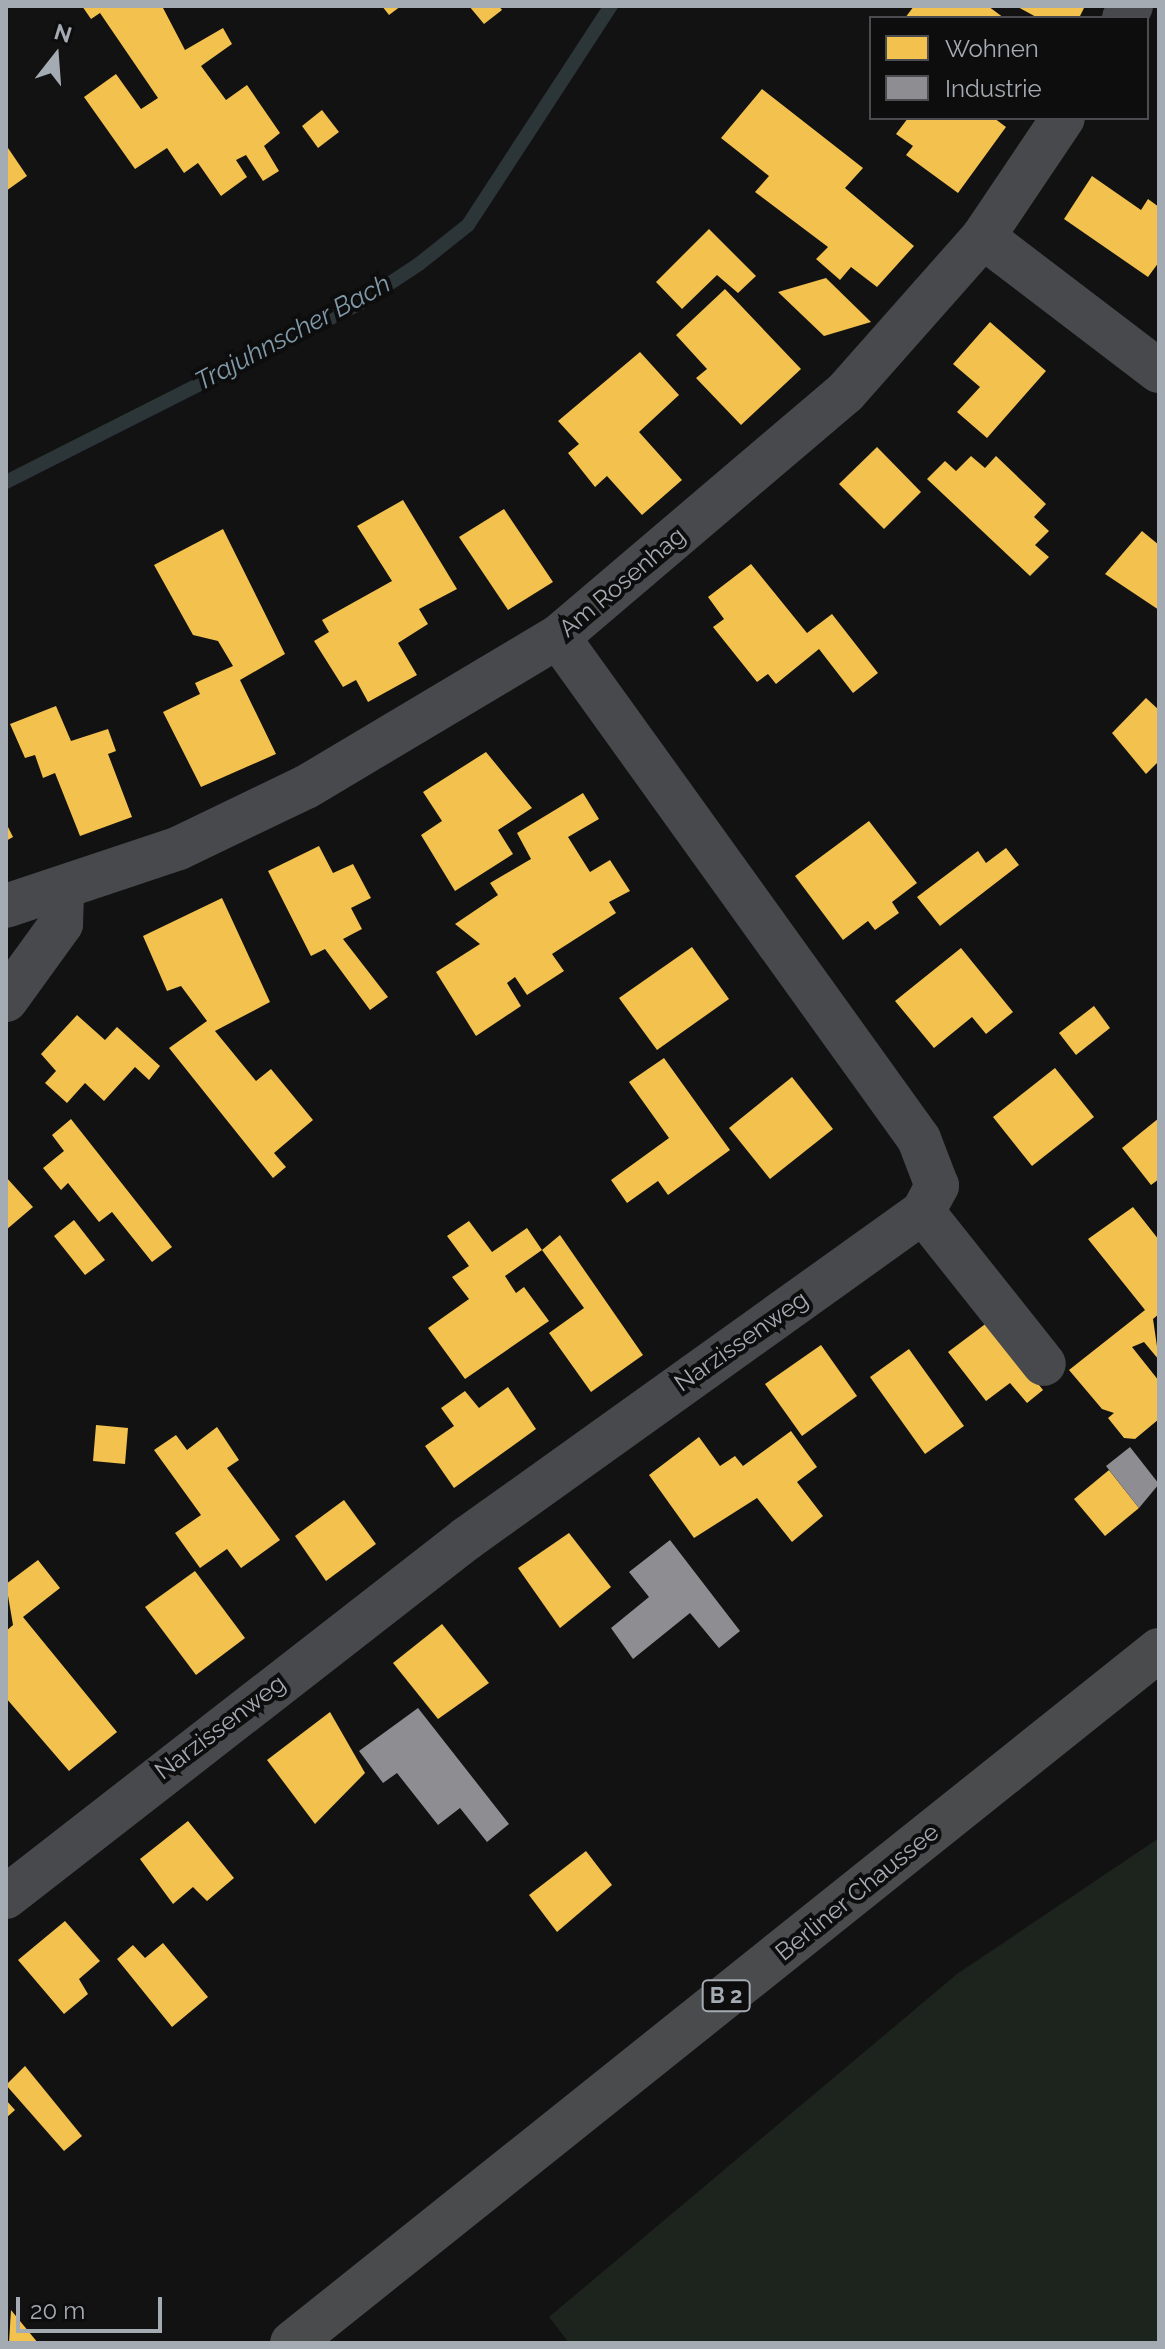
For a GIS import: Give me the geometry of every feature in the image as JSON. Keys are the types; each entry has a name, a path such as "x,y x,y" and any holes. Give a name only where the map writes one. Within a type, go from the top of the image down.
{"main road":[{"name":"Berliner Chaussee","path":"292,2343 1159,1650"}],"street":[{"name":"Am Rosenhag","path":"6,906 62,890 179,848 306,787 558,637 845,393 983,237 1062,120"},
{"path":"983,237 1159,371"},
{"path":"558,637 919,1139 937,1186 923,1212 1044,1364"},
{"path":"6,1000 61,924 62,890"},
{"name":"Narzissenweg","path":"6,1897 466,1539 923,1212"}],"shaded area":[{"path":"1159,1838 1159,2343 569,2343 549,2317 957,1974"}],"building: Wohnen":[{"path":"82,6 162,6 185,50 223,28 232,44 201,66 226,100 247,85 280,133 264,146 279,171 263,181 246,155 236,160 247,177 221,196 198,163 184,173 167,148 135,169 84,97 116,74 141,109 158,98 100,13 91,19"},
{"path":"382,6 401,6 389,15"},
{"path":"469,6 499,6 502,10 484,24"},
{"path":"914,6 988,6 1001,16 906,16"},
{"path":"1016,6 1085,6 1080,16 1034,16"},
{"path":"762,89 863,168 845,188 914,246 877,287 851,267 840,280 816,259 828,247 755,192 769,176 721,138"},
{"path":"322,110 339,132 318,148 302,126"},
{"path":"906,120 997,120 1006,127 958,193 906,155 913,146 896,134"},
{"path":"6,145 27,176 6,191"},
{"path":"1092,176 1141,210 1148,199 1159,207 1159,262 1148,277 1064,219"},
{"path":"709,229 756,276 738,293 717,275 682,309 656,282"},
{"path":"826,278 871,322 824,336 778,292"},
{"path":"725,289 801,369 741,425 696,378 707,369 676,335"},
{"path":"990,322 1046,371 987,438 957,412 980,387 953,364"},
{"path":"640,352 679,395 639,432 682,480 642,515 607,476 595,487 568,453 579,444 558,421"},
{"path":"877,447 921,492 884,529 839,484"},
{"path":"971,456 985,468 996,456 1046,504 1034,517 1049,531 1035,545 1049,557 1030,576 927,479 945,461 956,471"},
{"path":"403,500 457,589 419,609 428,624 398,643 417,675 368,702 356,680 343,687 314,641 329,632 322,620 392,581 357,526"},
{"path":"504,509 553,582 508,610 459,537"},
{"path":"223,529 285,654 240,680 276,754 201,787 163,712 200,694 195,683 233,666 218,641 193,635 154,565"},
{"path":"1142,531 1159,545 1159,610 1105,574"},
{"path":"751,564 807,633 832,614 878,673 853,693 819,649 776,684 768,674 757,682 713,627 724,619 708,597"},
{"path":"1146,698 1159,710 1159,761 1146,774 1112,733"},
{"path":"56,706 71,741 108,729 116,751 108,754 132,817 80,836 55,773 43,778 35,755 25,758 10,724"},
{"path":"486,752 532,808 498,830 513,854 455,891 421,835 442,821 423,792"},
{"path":"583,793 599,819 568,837 590,872 610,860 630,891 609,902 616,913 552,954 564,971 527,995 515,977 507,983 521,1006 476,1036 436,972 480,944 455,924 498,895 490,883 531,859 517,833"},
{"path":"869,821 917,883 892,902 899,913 875,930 868,921 843,940 795,876"},
{"path":"6,823 13,837 6,841"},
{"path":"319,846 333,873 353,864 371,898 351,908 362,929 343,939 388,997 370,1010 325,949 311,956 268,871"},
{"path":"1006,848 1019,865 940,926 917,897 978,851 986,863"},
{"path":"222,898 270,1002 215,1031 256,1081 271,1069 313,1120 274,1153 286,1167 273,1178 169,1048 207,1021 181,986 167,991 143,936"},
{"path":"692,947 729,999 657,1050 619,998"},
{"path":"961,948 1013,1012 986,1034 972,1017 934,1048 895,1001"},
{"path":"1094,1006 1110,1028 1076,1055 1059,1033"},
{"path":"77,1015 105,1040 117,1027 160,1066 149,1080 135,1067 104,1101 85,1083 67,1103 45,1083 56,1071 41,1054"},
{"path":"664,1058 730,1150 668,1195 658,1181 627,1203 611,1180 669,1138 629,1082"},
{"path":"1055,1068 1094,1117 1032,1166 993,1117"},
{"path":"792,1077 833,1129 770,1179 729,1128"},
{"path":"1159,1118 1159,1179 1151,1185 1122,1148"},
{"path":"71,1119 172,1247 152,1262 112,1212 99,1222 68,1183 61,1190 43,1168 64,1151 52,1135"},
{"path":"6,1177 33,1207 6,1230"},
{"path":"1133,1207 1159,1240 1159,1314 1153,1319 1159,1360 1144,1342 1132,1347 1159,1381 1159,1419 1135,1439 1124,1438 1108,1418 1114,1413 1102,1409 1069,1370 1145,1310 1088,1239"},
{"path":"74,1220 105,1260 85,1275 54,1236"},
{"path":"469,1221 492,1252 527,1228 542,1250 505,1276 516,1293 524,1287 549,1321 465,1379 428,1328 469,1299 452,1277 469,1266 447,1236"},
{"path":"560,1235 643,1355 591,1392 549,1333 584,1308 542,1250"},
{"path":"988,1322 1043,1390 1027,1403 1010,1383 986,1401 948,1352"},
{"path":"821,1345 857,1396 802,1436 765,1384"},
{"path":"909,1349 964,1426 925,1454 870,1377"},
{"path":"508,1387 536,1429 454,1488 425,1446 454,1426 441,1408 465,1391 479,1408"},
{"path":"96,1425 128,1428 125,1464 93,1461"},
{"path":"217,1427 239,1460 227,1468 280,1540 241,1568 227,1549 200,1568 175,1533 201,1515 154,1450 176,1435 187,1450"},
{"path":"791,1431 817,1467 797,1482 823,1516 792,1542 757,1498 694,1538 649,1475 699,1437 720,1466 735,1456 743,1466"},
{"path":"1109,1470 1139,1508 1105,1536 1074,1499"},
{"path":"344,1500 376,1544 326,1581 295,1536"},
{"path":"569,1533 611,1587 560,1628 518,1568"},
{"path":"38,1560 60,1588 23,1617 117,1732 69,1771 6,1698 6,1631 13,1625 6,1584"},
{"path":"195,1571 245,1638 196,1675 145,1607"},
{"path":"442,1624 489,1683 438,1719 393,1663"},
{"path":"330,1712 365,1773 315,1824 267,1760"},
{"path":"188,1821 234,1878 207,1901 193,1887 173,1904 140,1859"},
{"path":"586,1851 612,1885 557,1932 529,1895"},
{"path":"65,1921 100,1961 79,1979 88,1994 64,2014 18,1960"},
{"path":"163,1943 208,1997 172,2027 117,1959 133,1945 145,1958"},
{"path":"25,2066 82,2136 64,2151 6,2085"},
{"path":"6,2100 15,2110 6,2118"},
{"path":"11,2310 38,2343 9,2343"}],"building: Industrie":[{"path":"1130,1447 1159,1484 1139,1508 1106,1466"},
{"path":"670,1540 740,1631 719,1648 690,1613 633,1659 611,1628 649,1597 629,1572"},
{"path":"418,1708 509,1824 487,1842 460,1808 438,1825 397,1773 383,1783 359,1751"}],"waterway":[{"name":"Trajuhnscher Bach","path":"6,482 360,303 419,264 468,225 611,6"}]}
